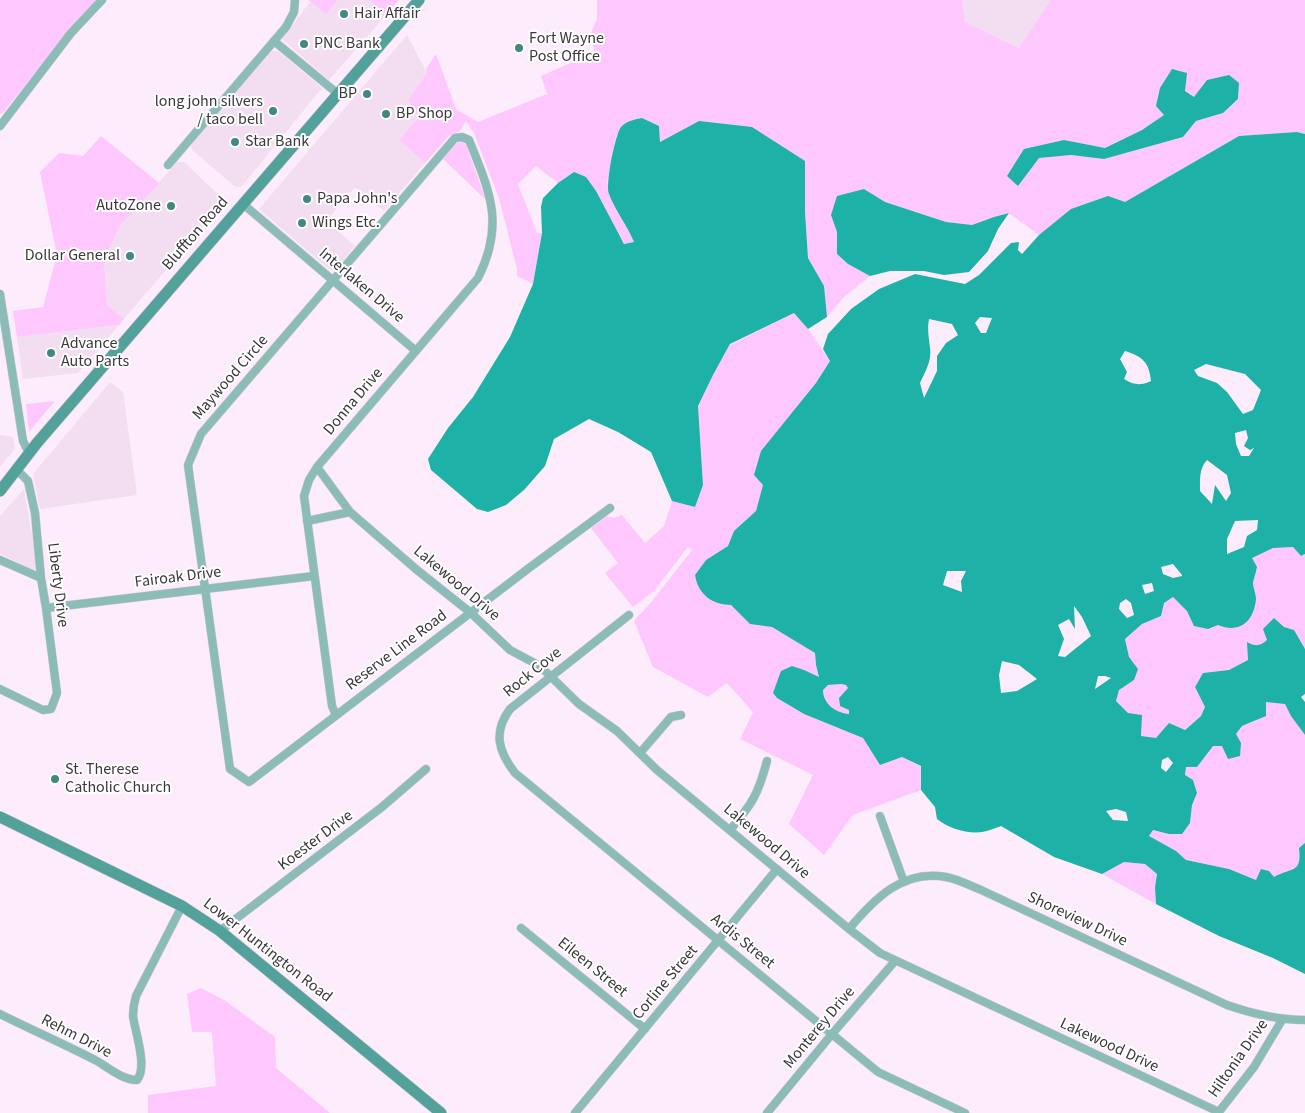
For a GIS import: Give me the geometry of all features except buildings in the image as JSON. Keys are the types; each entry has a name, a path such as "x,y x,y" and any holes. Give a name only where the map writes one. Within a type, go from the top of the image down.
{"main road":[{"name":"Bluffton Road","path":"0,491 29,453 419,0"},
{"name":"Lower Huntington Road","path":"0,818 182,906 220,931 440,1113"}],"street":[{"path":"0,126 71,33 102,0"},
{"path":"168,165 286,27 294,12 295,0"},
{"path":"274,41 338,94"},
{"name":"Maywood Circle","path":"249,782 230,769 188,466 201,434 455,138 462,137"},
{"name":"Donna Drive","path":"336,715 332,706 304,496 309,480 317,466 478,278 488,257 493,228 492,202 469,140 462,137"},
{"name":"Interlaken Drive","path":"243,204 416,351"},
{"path":"0,294 2,317 23,441 29,453"},
{"name":"Lakewood Drive","path":"317,466 350,512 417,570 471,613 510,650 534,662 579,704 617,731 657,770 880,953 1218,1113"},
{"name":"Liberty Drive","path":"0,689 39,709 48,710 51,709 57,693 41,578 35,513 28,481 16,469"},
{"name":"Reserve Line Road","path":"249,782 610,508"},
{"path":"307,520 350,512"},
{"path":"0,560 41,578"},
{"name":"Fairoak Drive","path":"46,608 314,576"},
{"name":"Rock Cove","path":"515,773 502,752 500,742 501,725 510,709 629,615"},
{"path":"640,754 671,717 681,715"},
{"path":"730,830 749,808 757,795 767,761"},
{"name":"Koester Drive","path":"220,931 382,807 426,769"},
{"name":"Ardis Street","path":"515,773 878,1072 965,1113"},
{"path":"880,816 904,882"},
{"name":"Corline Street","path":"575,1113 777,869"},
{"name":"Shoreview Drive","path":"849,929 880,895 904,882 925,877 948,877 979,889 1227,1005 1254,1015 1282,1020 1305,1020"},
{"name":"Rehm Drive","path":"0,1014 132,1080 137,1080 140,1078 142,1068 133,1005 182,906"},
{"name":"Eileen Street","path":"521,928 645,1029"},
{"name":"Monterey Drive","path":"767,1113 895,961"},
{"name":"Hiltonia Drive","path":"1218,1113 1254,1067 1282,1020"}],"shaded area":[{"path":"0,0 97,0 76,21 2,114 0,113"},
{"path":"308,0 338,0 326,14"},
{"path":"338,0 370,0 386,15 329,80 282,39 310,2 326,14"},
{"path":"370,0 399,0 386,15"},
{"path":"597,0 962,0 965,22 1019,48 1051,0 1305,0 1305,134 1297,132 1239,136 1125,202 1072,209 1039,235 1009,213 972,225 946,222 885,202 864,189 831,215 837,232 837,254 848,264 870,276 844,297 827,317 824,286 808,258 805,212 699,121 660,142 659,126 642,118 622,126 616,137 607,182 634,242 625,244 574,172 558,183 536,166 518,184 537,233 542,233 533,284 517,276 517,269 499,198 474,133 466,121 460,131 449,136 425,163 399,140 419,117 413,111 408,100 427,73 426,69 436,54 456,109 478,122 547,94 541,76 593,53 594,49 590,35 597,19","holes":["1239,83 1238,100 1223,113 1196,121 1183,137 1104,159 1071,155 1038,158 1064,140 1105,148 1142,130 1164,115 1185,91 1194,97"]},
{"path":"962,0 1051,0 1019,48 965,22"},
{"path":"407,35 427,73 408,100 413,111 419,117 399,140 425,163 384,211 355,187 326,221 355,246 335,270 330,270 259,209"},
{"path":"272,51 278,51 322,88 242,186 237,187 193,151 191,147 193,142"},
{"path":"1172,69 1187,73 1185,91 1194,97 1207,80 1229,75 1239,83 1238,99 1223,113 1196,121 1183,137 1104,159 1071,155 1039,158 1018,186 1007,176 1024,149 1064,140 1105,148 1142,130 1164,115 1156,106 1160,88"},
{"path":"642,118 659,126 660,142 699,121 752,127 805,161 805,212 808,258 824,286 827,317 808,329 794,313 730,344 698,406 703,485 695,507 672,501 651,452 618,432 589,419 554,439 545,466 524,490 506,505 488,512 477,509 431,470 428,459 448,428 473,397 510,337 533,284 542,233 541,207 543,198 558,183 574,172 586,177 596,191 624,244 634,242 614,206 609,194 608,181 614,149 621,127 628,122"},
{"path":"1297,132 1305,134 1305,554 1301,556 1293,547 1273,548 1252,558 1257,567 1253,583 1256,597 1255,607 1249,619 1239,627 1233,628 1218,625 1208,629 1194,626 1187,611 1173,597 1164,603 1161,616 1142,624 1125,639 1129,657 1138,669 1134,680 1119,690 1116,701 1128,713 1142,715 1141,736 1156,738 1169,723 1185,730 1201,716 1205,707 1195,687 1203,673 1229,670 1248,660 1247,642 1258,645 1267,640 1263,629 1274,618 1284,627 1294,630 1305,649 1305,694 1301,697 1305,702 1305,735 1285,704 1266,702 1266,716 1242,726 1236,734 1241,743 1240,756 1228,759 1222,746 1213,746 1197,767 1186,767 1185,775 1193,780 1197,793 1192,805 1190,823 1182,834 1169,834 1153,830 1149,836 1176,851 1186,860 1229,869 1256,880 1261,869 1269,871 1274,877 1297,866 1300,856 1299,848 1305,843 1305,974 1273,958 1219,936 1156,904 1155,887 1157,874 1145,864 1124,862 1102,874 1054,857 1001,826 982,832 970,832 958,830 941,822 937,819 935,807 921,790 921,766 902,757 880,765 863,738 804,714 777,698 773,693 781,671 792,666 819,677 815,653 772,627 750,624 731,605 712,601 699,588 695,575 706,560 728,546 734,531 756,511 763,485 754,475 761,451 816,383 830,361 823,349 828,334 851,309 879,289 915,274 965,284 979,275 1011,243 1019,242 1018,250 1022,254 1039,235 1071,209 1108,196 1125,202 1239,136","holes":["980,317 992,318 986,333 981,333 975,323","929,319 952,324 958,335 946,343 937,356 937,371 924,398 920,383 930,357","1125,351 1144,361 1149,369 1151,381 1137,384 1124,379 1127,372 1120,359","1206,364 1245,374 1261,390 1253,410 1243,414 1227,392 1217,383 1198,376 1194,370","1246,430 1248,438 1244,446 1250,450 1254,448 1249,456 1241,456 1236,444 1235,433","1207,460 1227,475 1231,493 1226,501 1215,485 1212,504 1200,491 1201,470","1258,520 1257,530 1247,536 1244,547 1227,554 1227,539 1235,521","1173,564 1182,575 1173,578 1163,574 1161,567","947,571 966,571 961,581 962,592 943,585","1152,583 1154,591 1145,594 1142,585","1126,599 1131,603 1134,615 1127,618 1119,609 1120,603","1074,606 1082,617 1091,636 1065,657 1058,656 1064,639 1058,625 1069,619 1075,629","1002,661 1019,665 1037,679 1017,691 1001,693 999,675","1098,676 1111,678 1095,689","828,685 846,685 848,688 839,698 840,706 849,710 849,714 839,712 831,707 825,700 823,690","1168,757 1173,763 1166,772 1161,768 1162,760","1116,809 1126,812 1128,821 1113,820 1106,811"]},
{"path":"101,136 159,183 120,226 104,260 107,305 124,319 119,325 17,337 13,311 43,307 57,255 40,172 59,153 83,156"},
{"path":"462,142 466,145 486,200 443,159 457,143"},
{"path":"177,162 184,162 225,201 124,319 107,305 104,260 120,226"},
{"path":"864,189 885,202 946,222 972,225 1009,213 998,229 988,251 969,272 944,275 924,271 890,271 870,276 848,264 837,254 837,232 831,215 837,196"},
{"path":"794,313 808,329 830,361 816,383 763,485 756,511 735,531 728,546 706,560 695,575 712,600 717,603 731,605 750,624 772,627 815,653 819,678 804,670 773,693 777,698 804,714 863,738 880,765 902,757 921,767 921,790 853,815 824,855 789,824 813,775 740,739 753,712 727,683 708,697 653,667 634,621 692,550 688,547 654,591 633,607 605,573 618,563 591,528 607,516 614,518 622,515 645,543 664,526 672,501 695,507 703,485 698,406 713,375 730,345"},
{"path":"119,325 78,373 23,379 17,337"},
{"path":"110,382 123,392 137,495 40,509 33,474"},
{"path":"55,401 29,432 26,404"},
{"path":"0,435 13,437 15,449 0,467"},
{"path":"24,489 38,568 33,570 0,554 0,516"},
{"path":"1293,547 1301,556 1305,554 1305,649 1294,630 1284,627 1274,618 1267,640 1264,643 1255,645 1248,643 1248,660 1229,670 1203,673 1195,687 1205,707 1201,716 1184,730 1169,724 1156,739 1141,736 1128,713 1116,701 1119,690 1134,680 1125,639 1142,624 1161,616 1163,603 1173,597 1208,629 1218,625 1256,597 1253,584 1257,567 1251,558 1273,548"},
{"path":"828,685 846,685 848,688 839,698 840,706 849,710 849,714 835,710 825,700 823,690"},
{"path":"1266,701 1285,704 1305,735 1305,843 1299,848 1300,858 1298,866 1292,871 1274,877 1256,880 1229,869 1186,860 1176,851 1149,837 1152,830 1169,834 1190,823 1192,805 1197,793 1184,775 1186,767 1197,767 1212,746 1241,743 1236,734 1242,726 1256,721"},
{"path":"1124,862 1145,864 1157,874 1155,887 1156,904 1102,874"},
{"path":"201,988 224,1000 275,1037 276,1068 330,1113 148,1113 148,1095 216,1086 212,1032 192,1032 187,994"}],"place":[{"name":"Hair Affair","path":"344,14"},
{"name":"PNC Bank","path":"304,44"},
{"name":"Fort Wayne Post Office","path":"519,48"},
{"name":"BP","path":"367,94"},
{"name":"long john silvers / taco bell","path":"273,111"},
{"name":"BP Shop","path":"386,114"},
{"name":"Star Bank","path":"235,142"},
{"name":"Papa John's","path":"307,199"},
{"name":"AutoZone","path":"171,206"},
{"name":"Wings Etc.","path":"302,223"},
{"name":"Dollar General","path":"130,256"},
{"name":"Advance Auto Parts","path":"51,353"},
{"name":"St. Therese Catholic Church","path":"55,779"}]}
